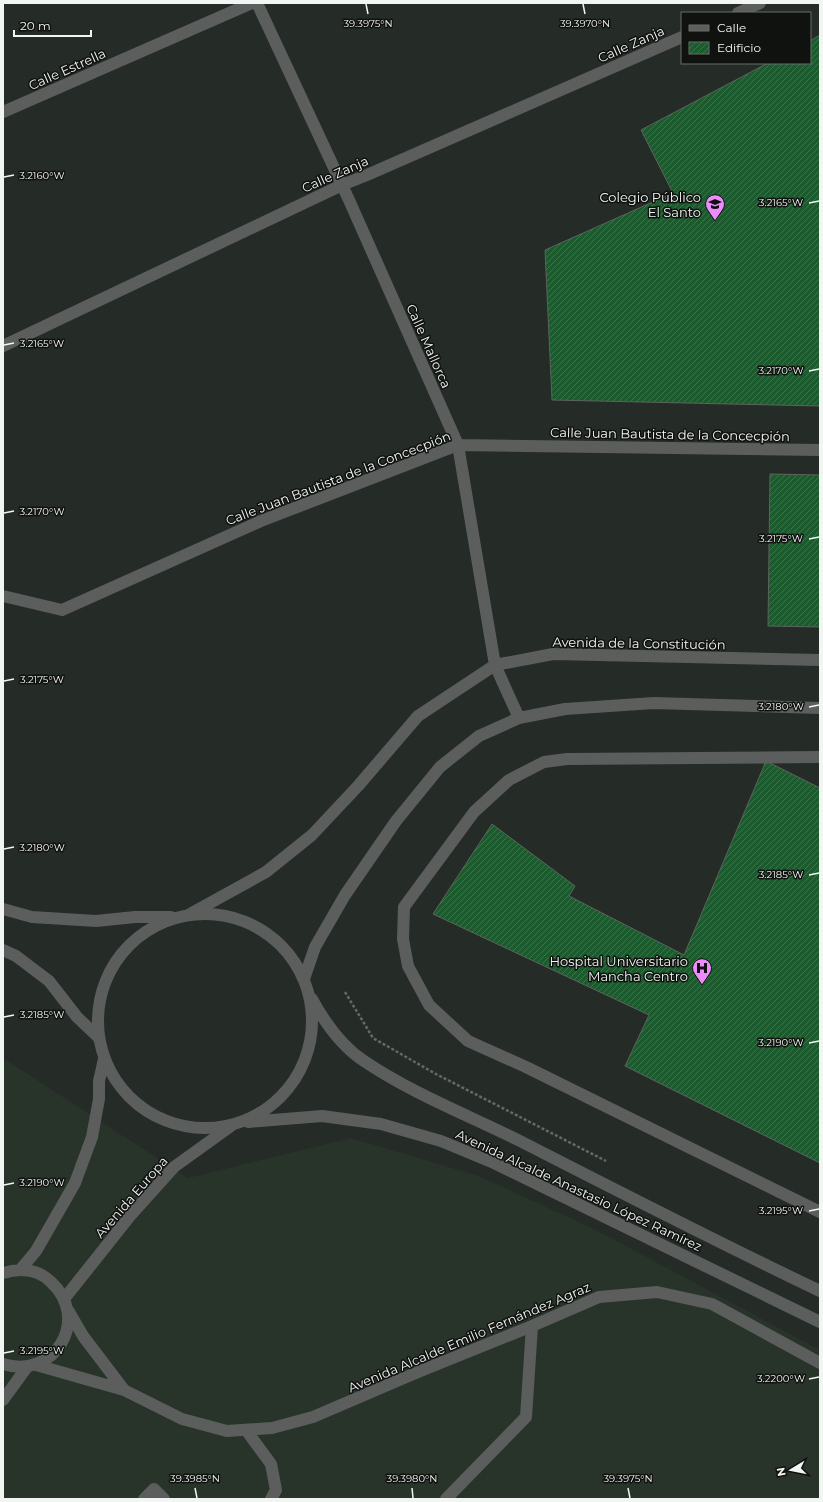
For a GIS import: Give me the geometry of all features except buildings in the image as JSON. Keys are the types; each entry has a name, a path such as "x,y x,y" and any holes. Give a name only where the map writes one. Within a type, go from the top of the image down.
{"street":[{"name":"Calle Estrella","path":"3,112 252,3"},
{"name":"Calle Mallorca","path":"257,3 342,185 458,445 495,666 519,718"},
{"path":"740,12 760,3"},
{"name":"Calle Zanja","path":"3,346 342,185 681,37"},
{"name":"Calle Juan Bautista de la Concecpión","path":"3,596 62,610 261,521 458,445 820,450"},
{"name":"Avenida de la Constitución","path":"190,914 266,872 289,854 312,835 358,786 418,716 495,666 553,654 820,660"},
{"path":"304,979 315,947 345,895 396,820 440,767 479,736 519,718 565,709 654,703 820,708"},
{"path":"820,757 567,759 544,762 509,780 474,812 404,907 403,939 408,966 429,1005 468,1041 526,1067 820,1212"},
{"path":"3,910 32,917 96,920 135,917 178,917"},
{"path":"190,914 225,915 258,927 285,949 304,979 309,994 312,1033 301,1070 278,1102 245,1122 231,1126 192,1129 155,1117 124,1093 104,1059 98,1037 99,1005 105,983 108,975 125,949 149,929 178,917 190,914"},
{"path":"3,950 16,956 48,981 77,1017 98,1037"},
{"name":"Avenida Alcalde Anastasio López Ramírez","path":"309,994 322,1017 341,1042 363,1061 418,1093 504,1133 820,1291"},
{"path":"10,1270 36,1251 74,1183 92,1137 104,1059"},
{"name":"Avenida Alcalde Anastasio López Ramírez","path":"245,1122 322,1116 382,1124 441,1140 494,1163 820,1322"},
{"name":"Avenida Europa","path":"66,1305 130,1216 174,1167 231,1126"},
{"path":"10,1270 34,1272 47,1278 57,1288 83,1336 124,1390"},
{"name":"Avenida Alcalde Emilio Fernández Agraz","path":"3,1364 13,1367 31,1366 124,1390 182,1419 227,1431 272,1428 313,1417 599,1297 657,1292 712,1304 820,1363"},
{"path":"3,1400 31,1366 48,1358 58,1349 65,1337 68,1324 66,1305"},
{"path":"446,1499 526,1416 532,1326"},
{"path":"246,1430 271,1464 276,1490 271,1499"},
{"path":"144,1499 154,1489 164,1499"}],"path":[{"path":"345,992 373,1038 434,1073 611,1164"}],"shaded area":[{"path":"3,1058 188,1178 351,1138 479,1176 596,1230 820,1350 820,1499 3,1499"}],"place":[{"name":"Colegio Público El Santo","path":"715,221"},
{"name":"Hospital Universitario Mancha Centro","path":"702,985"}]}
